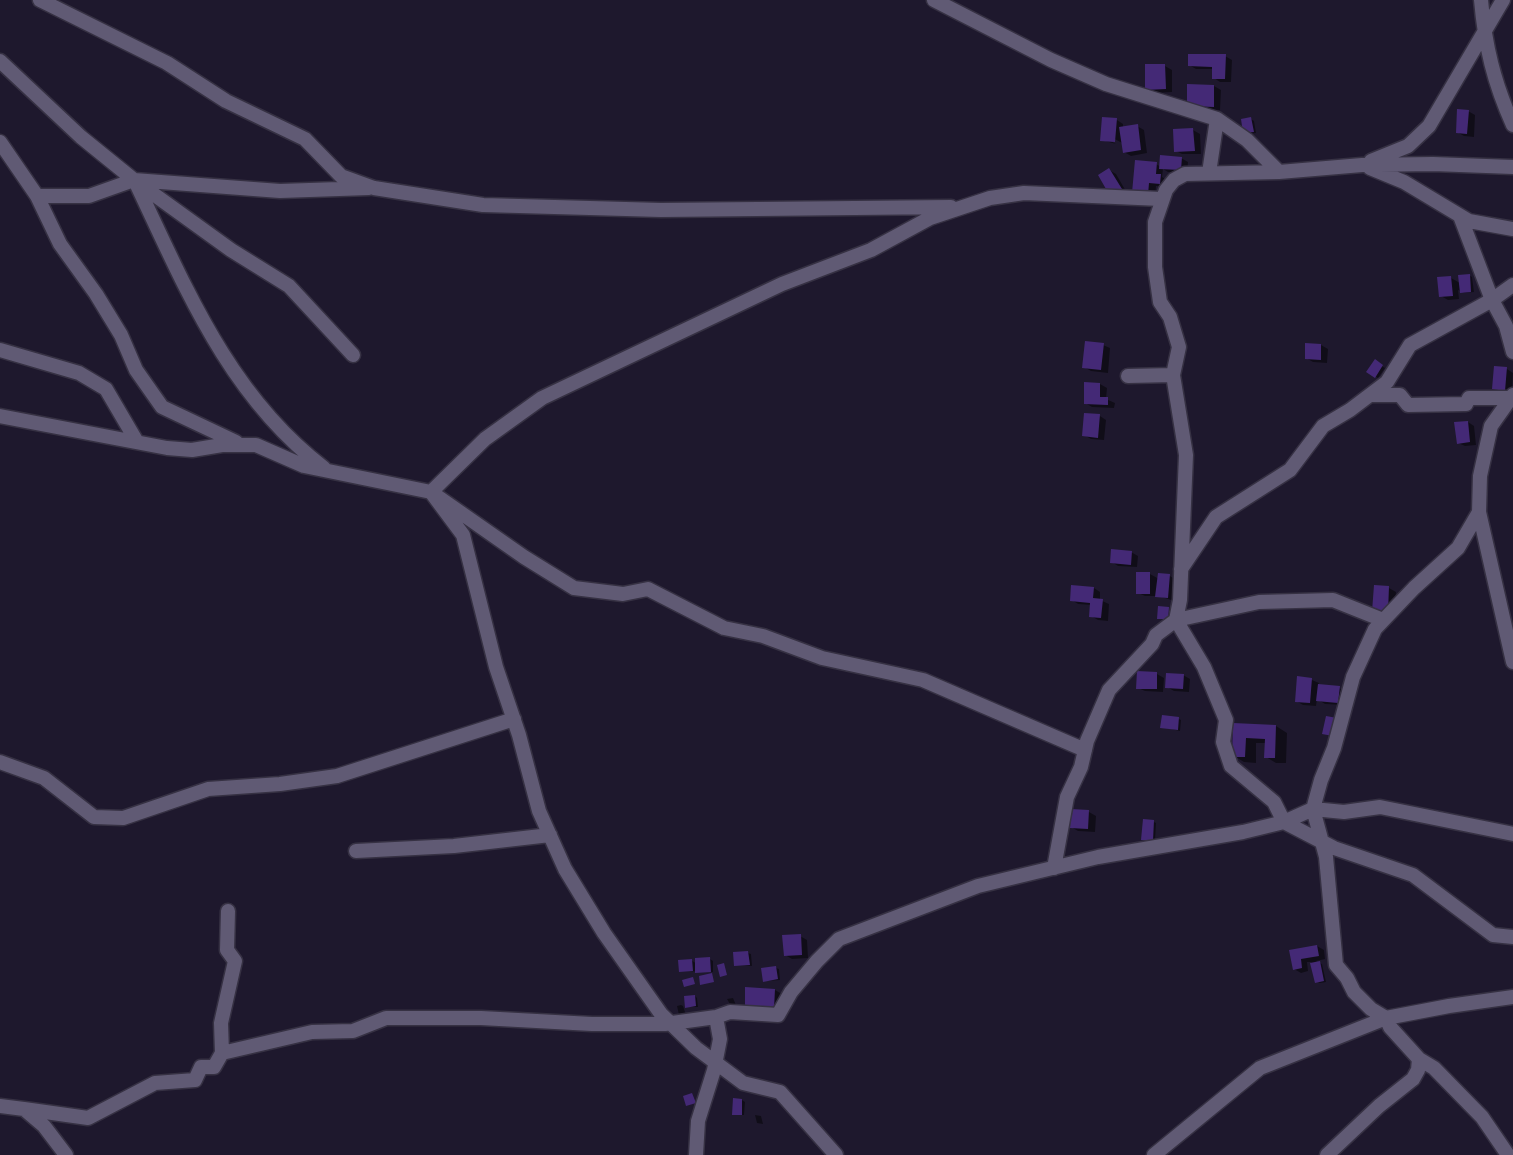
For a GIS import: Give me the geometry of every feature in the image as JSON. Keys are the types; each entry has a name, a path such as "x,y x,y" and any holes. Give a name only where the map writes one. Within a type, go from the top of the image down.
{"street":[{"path":"40,0 167,63 226,101 305,139 341,176 374,188"},
{"path":"934,0 1051,60 1106,84 1217,119 1247,140 1279,172"},
{"path":"1481,0 1484,34 1497,89 1513,125"},
{"path":"1362,165 1408,146 1429,126 1503,0"},
{"path":"0,61 81,137 134,180 231,250 289,286 354,355"},
{"path":"1209,173 1217,119"},
{"path":"0,142 37,196 60,244 96,295 121,335 136,370 162,407 244,445"},
{"path":"1362,165 1404,182 1469,221 1513,229"},
{"path":"1513,167 1362,165 1279,172 1185,174 1174,180 1161,199 1155,222 1155,267 1160,302 1170,317 1179,347 1173,375 1186,455 1180,600 1176,620 1204,667 1226,720 1223,742 1231,766 1274,803 1284,822 1322,842 1413,875 1493,935 1513,937"},
{"path":"134,180 203,323 240,382 303,452 329,471"},
{"path":"37,196 89,196 134,180 280,191 374,188 483,205 661,210 944,206 959,209"},
{"path":"431,492 485,439 542,398 782,284 871,250 930,218 990,198 1024,193 1161,199"},
{"path":"1460,216 1492,300 1506,326 1513,352"},
{"path":"1180,571 1216,517 1290,470 1323,426 1387,382 1409,345 1492,300 1513,285"},
{"path":"1,351 79,373 106,389 137,442"},
{"path":"1128,376 1173,375"},
{"path":"1370,396 1400,396 1408,405 1466,404 1469,398 1512,397"},
{"path":"1512,397 1491,426 1480,476 1479,512 1513,662"},
{"path":"0,416 192,450 222,444 256,445 304,466 431,492 524,557 574,587 624,594 648,589 724,628 763,636 821,658 923,680 1085,750"},
{"path":"431,492 463,535 495,667 514,719 539,811 565,869 604,933 661,1014 696,1048 744,1083 780,1093 836,1155"},
{"path":"1479,512 1458,548 1414,588 1375,629 1353,677 1334,748 1313,809 1326,857 1336,965 1354,992 1371,1009 1386,1018 1390,1027 1419,1059 1434,1068 1482,1117 1508,1155"},
{"path":"1054,868 1067,797 1081,767 1108,690 1152,645 1156,635 1176,620 1259,602 1333,600 1383,620"},
{"path":"0,762 44,778 94,817 123,818 208,789 280,784 337,776 514,719"},
{"path":"222,1053 312,1032 352,1031 386,1018 481,1018 592,1024 670,1023 716,1017 730,1012 778,1015 791,992 839,939 978,886 1098,857 1243,832 1284,822 1313,809 1344,812 1380,807 1513,834"},
{"path":"356,851 454,846 550,835"},
{"path":"0,1106 88,1118 155,1083 195,1080 201,1067 214,1067 222,1053 221,1023 235,961 227,950 228,911"},
{"path":"1154,1155 1260,1068 1386,1018 1513,997"},
{"path":"696,1155 698,1121 720,1039 716,1017"},
{"path":"1327,1155 1379,1106 1413,1079 1418,1070 1419,1059"},
{"path":"24,1109 44,1126 66,1155"}],"building":[{"path":"1188,54 1226,54 1225,79 1212,79 1212,67 1188,66"},
{"path":"1145,64 1165,64 1166,89 1145,90"},
{"path":"1187,84 1214,85 1214,107 1187,106"},
{"path":"1457,109 1469,110 1467,134 1456,133"},
{"path":"1102,117 1117,118 1115,142 1100,141"},
{"path":"1251,117 1254,132 1243,133 1241,119"},
{"path":"1138,124 1141,150 1123,153 1119,127"},
{"path":"1193,128 1195,151 1174,152 1173,129"},
{"path":"1160,155 1182,157 1181,170 1159,169"},
{"path":"1135,160 1157,162 1156,174 1161,174 1160,184 1149,183 1148,195 1132,193"},
{"path":"1109,168 1122,189 1110,196 1098,175"},
{"path":"1470,274 1471,292 1460,293 1458,275"},
{"path":"1451,276 1453,296 1439,297 1437,277"},
{"path":"1085,341 1104,343 1101,370 1082,368"},
{"path":"1305,343 1321,344 1321,360 1305,359"},
{"path":"1375,359 1383,365 1375,378 1366,372"},
{"path":"1494,366 1507,367 1505,391 1492,389"},
{"path":"1084,382 1100,383 1100,397 1108,397 1108,405 1084,404"},
{"path":"1084,413 1100,414 1098,438 1082,436"},
{"path":"1468,421 1470,442 1457,444 1454,422"},
{"path":"1111,549 1132,551 1131,565 1110,563"},
{"path":"1136,572 1150,572 1150,594 1136,594"},
{"path":"1158,573 1170,574 1168,598 1155,597"},
{"path":"1071,585 1094,587 1093,598 1103,599 1101,618 1089,617 1090,603 1070,601"},
{"path":"1374,585 1389,586 1388,613 1372,612"},
{"path":"1158,606 1169,607 1168,619 1157,619"},
{"path":"1137,671 1157,672 1157,689 1136,689"},
{"path":"1166,673 1184,674 1183,689 1165,688"},
{"path":"1297,676 1312,678 1310,703 1295,702"},
{"path":"1318,684 1340,686 1338,703 1316,701"},
{"path":"1162,715 1179,717 1178,730 1160,728"},
{"path":"1326,716 1337,718 1333,736 1322,734"},
{"path":"1233,723 1276,725 1275,758 1264,758 1265,739 1246,738 1245,757 1232,757"},
{"path":"1071,809 1089,810 1088,829 1070,828"},
{"path":"1143,819 1154,820 1153,841 1141,840"},
{"path":"801,934 802,955 784,956 782,935"},
{"path":"1317,945 1319,956 1301,959 1302,968 1293,970 1289,950"},
{"path":"748,951 750,965 734,966 733,952"},
{"path":"710,957 711,972 695,973 695,958"},
{"path":"692,959 693,971 679,972 678,960"},
{"path":"1320,961 1324,981 1315,983 1310,963"},
{"path":"724,963 727,975 720,977 717,965"},
{"path":"776,966 778,979 763,982 761,968"},
{"path":"712,973 714,982 700,985 699,976"},
{"path":"693,977 695,984 684,987 682,980"},
{"path":"745,987 775,989 774,1009 745,1008"},
{"path":"695,995 696,1006 685,1008 684,996"},
{"path":"692,1093 696,1103 686,1106 683,1096"},
{"path":"733,1098 742,1099 742,1115 732,1115"}]}
